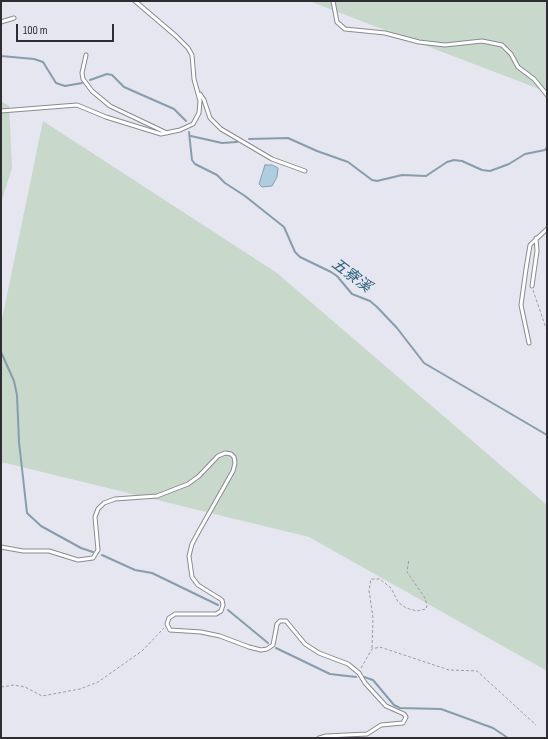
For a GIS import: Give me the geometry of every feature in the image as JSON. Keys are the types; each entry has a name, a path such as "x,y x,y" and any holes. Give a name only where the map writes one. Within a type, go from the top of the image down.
{"lane":[{"path":"135,1 188,48 194,62 194,78 210,118 221,128 272,159 305,171"},
{"path":"333,1 337,22 345,29 385,33 419,42 445,46 482,41 502,44 511,54 518,67 534,79 547,95"},
{"path":"1,22 14,18"},
{"path":"86,55 82,73 92,91 110,106 167,133"},
{"path":"1,111 77,105 152,132 167,133 186,128 196,120 199,113 199,93"},
{"path":"529,343 521,302 530,245 547,229"},
{"path":"532,286 537,251 536,238"},
{"path":"1,547 23,551 49,551 78,560 93,558 98,550 95,517 98,509 104,503 115,499 157,496 188,484 218,456 225,452 230,454 234,458 235,463 233,471 198,531 192,544 189,556 192,577 198,585 222,600 222,611 216,614 175,614 169,618 167,624 170,630 202,632 220,636 261,650 267,649 273,645 277,624 280,621 286,621 305,644 319,653 348,664 359,673 365,683 386,706 404,714 405,721 402,723 381,725 367,734 326,736 319,738"}],"path":[{"path":"532,286 547,331"},
{"path":"359,673 372,649 373,618 369,590 371,579 380,579 386,584 398,602 406,608 417,611 426,609 427,605 425,598 407,572 409,559"},
{"path":"1,687 14,685 25,687 42,696 80,689 98,682 142,652 153,642 167,624"},
{"path":"372,649 380,647 389,649 449,670 477,671 536,725"}],"green space":[{"path":"309,1 547,1 547,92"},
{"path":"1,101 9,106 12,168 1,203"},
{"path":"43,121 277,273 547,505 547,671 309,537 1,462 1,324"}],"water":[{"path":"265,165 272,165 278,168 277,177 272,186 262,187 259,184"}],"waterway":[{"name":"五寮溪","path":"1,56 34,59 43,62 56,83 65,86 82,83"},
{"name":"五寮溪","path":"90,80 107,74 112,75 124,87 174,109 186,121"},
{"name":"五寮溪","path":"189,132 192,160 195,164 217,175 225,183 245,196 284,227 295,252 300,257 331,272 337,276 352,294 370,301 377,307 397,328 424,363 547,435"},
{"path":"191,136 222,143 237,142"},
{"path":"249,139 288,138 317,151 348,162 372,180 377,181 402,175 426,176 447,162 454,160 462,161 482,170 490,171 509,164 525,154 545,150 547,147"},
{"path":"1,352 14,381 17,395 19,442 27,513 41,526 81,548 93,552"},
{"path":"102,555 135,570 152,573 218,605"},
{"path":"228,610 268,643"},
{"path":"276,648 330,674 356,677"},
{"path":"364,677 373,680 394,705 400,708 441,709 493,728 508,738"}]}
